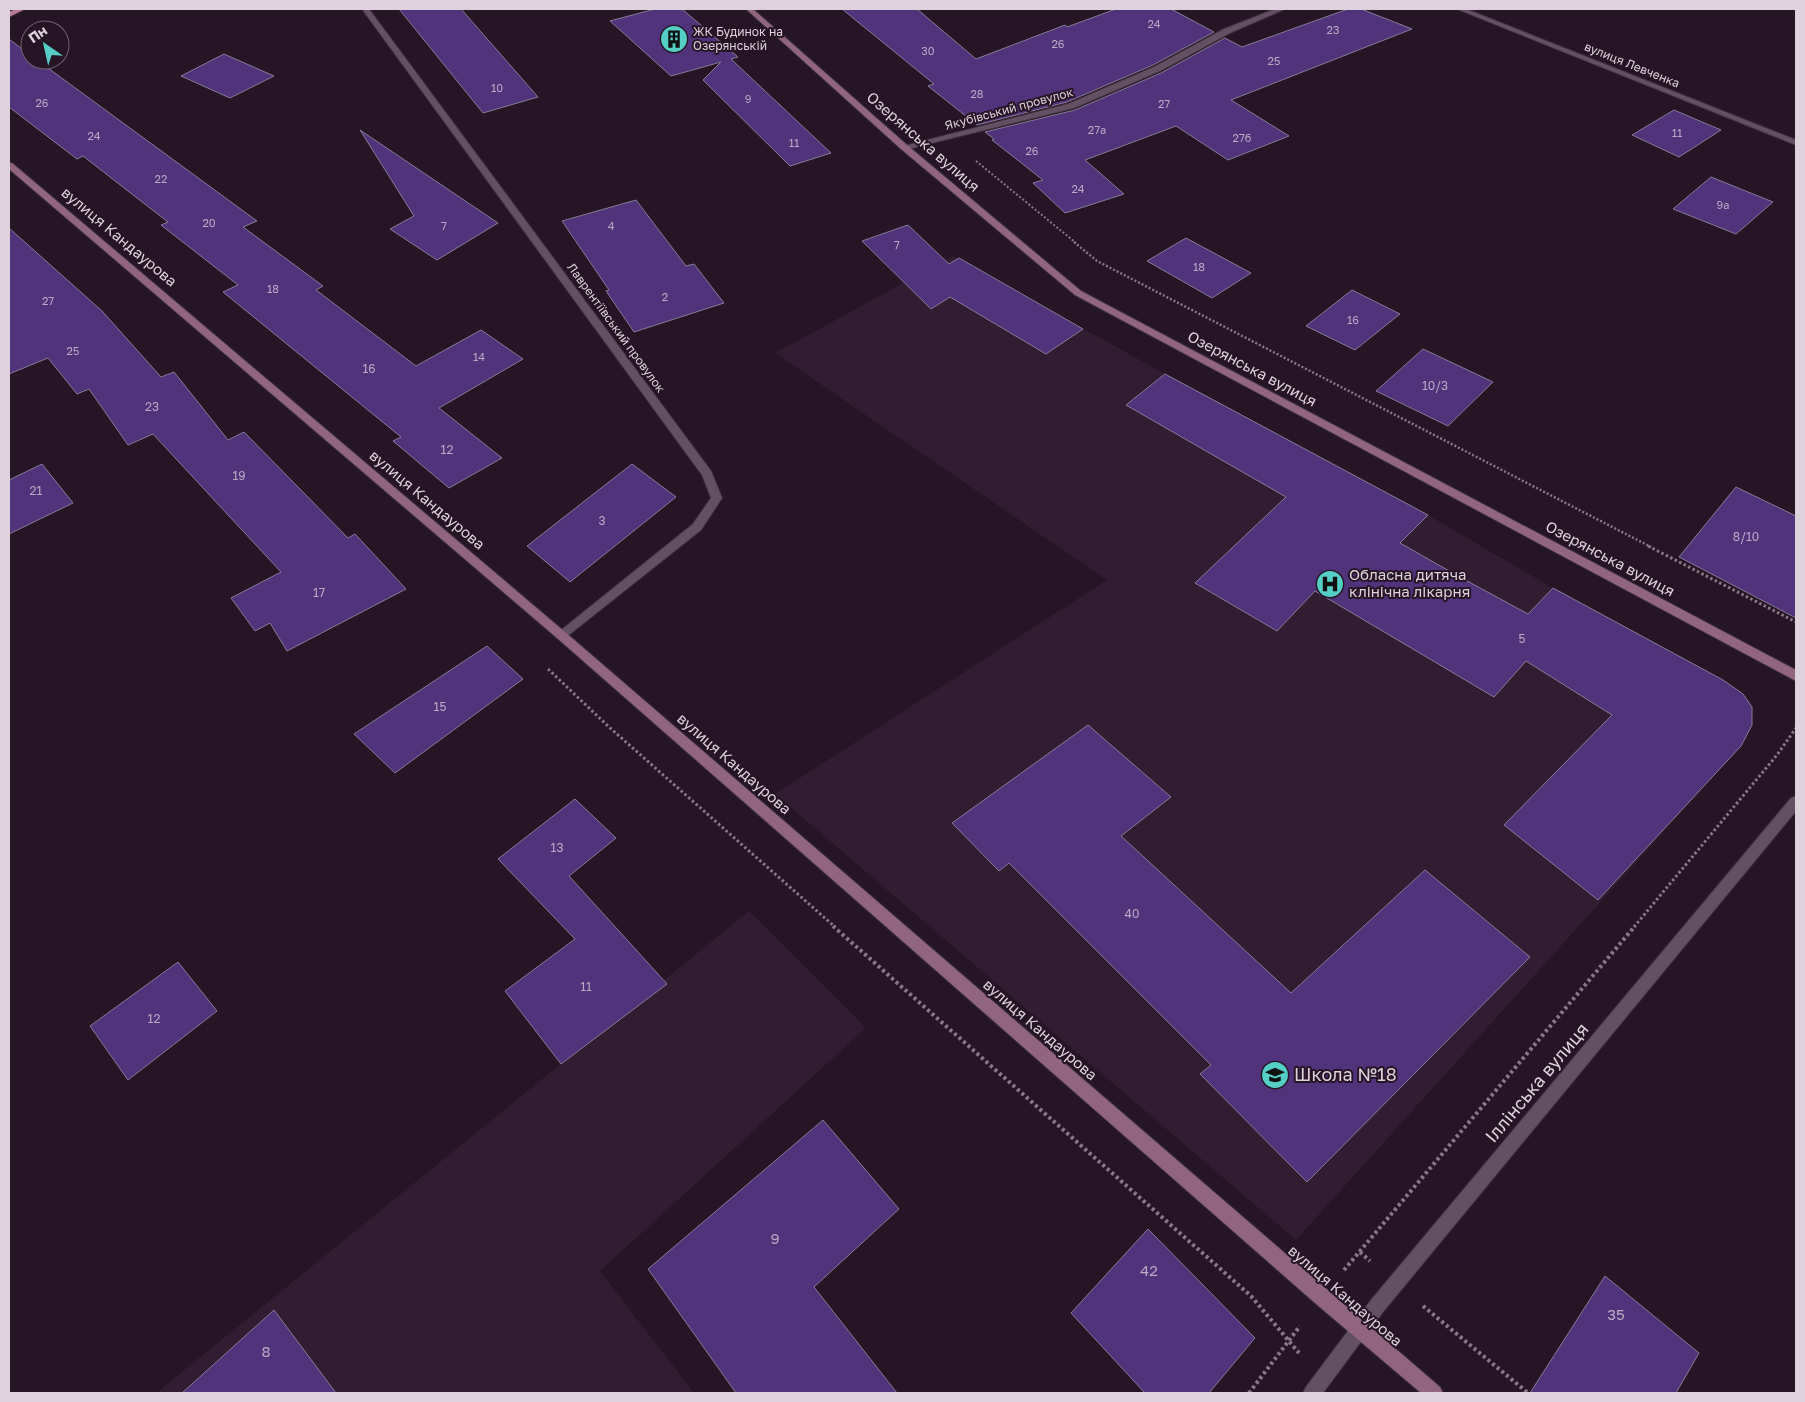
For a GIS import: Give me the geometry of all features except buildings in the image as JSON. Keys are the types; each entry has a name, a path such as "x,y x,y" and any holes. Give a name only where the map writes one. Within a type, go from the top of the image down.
{"main road":[{"path":"9,15 21,9"}],"street":[{"name":"Лаврентіївський провулок","path":"365,9 707,474 717,498 697,527 561,635"},
{"name":"Озерянська вулиця","path":"749,9 904,147 1078,293 1796,676"},
{"name":"Якубівський провулок","path":"904,147 1071,106 1156,69 1227,31 1281,9"},
{"name":"вулиця Левченка","path":"1460,9 1796,143"},
{"name":"вулиця Кандаурова","path":"9,165 561,635 1321,1297 1434,1393"},
{"name":"Іллінська вулиця","path":"1312,1393 1359,1328 1796,802"}],"path":[{"path":"947,137 1096,261 1796,622"},
{"path":"546,667 609,727 1251,1296 1288,1341 1323,1378"},
{"path":"1249,1393 1321,1297 1635,926 1777,755 1796,728"},
{"path":"1360,1252 1395,1285 1528,1393"}],"shaded area":[{"path":"953,256 1165,374 1428,515 1553,588 1723,680 1752,707 1752,725 1741,746 1296,1240 775,794 1107,580 775,353"},
{"path":"749,911 866,1028 600,1271 694,1393 156,1393"}],"place":[{"name":"ЖК Будинок на Озерянській","path":"674,39"},
{"name":"Обласна дитяча клінічна лікарня","path":"1330,584"},
{"name":"Школа №18","path":"1275,1075"}]}
